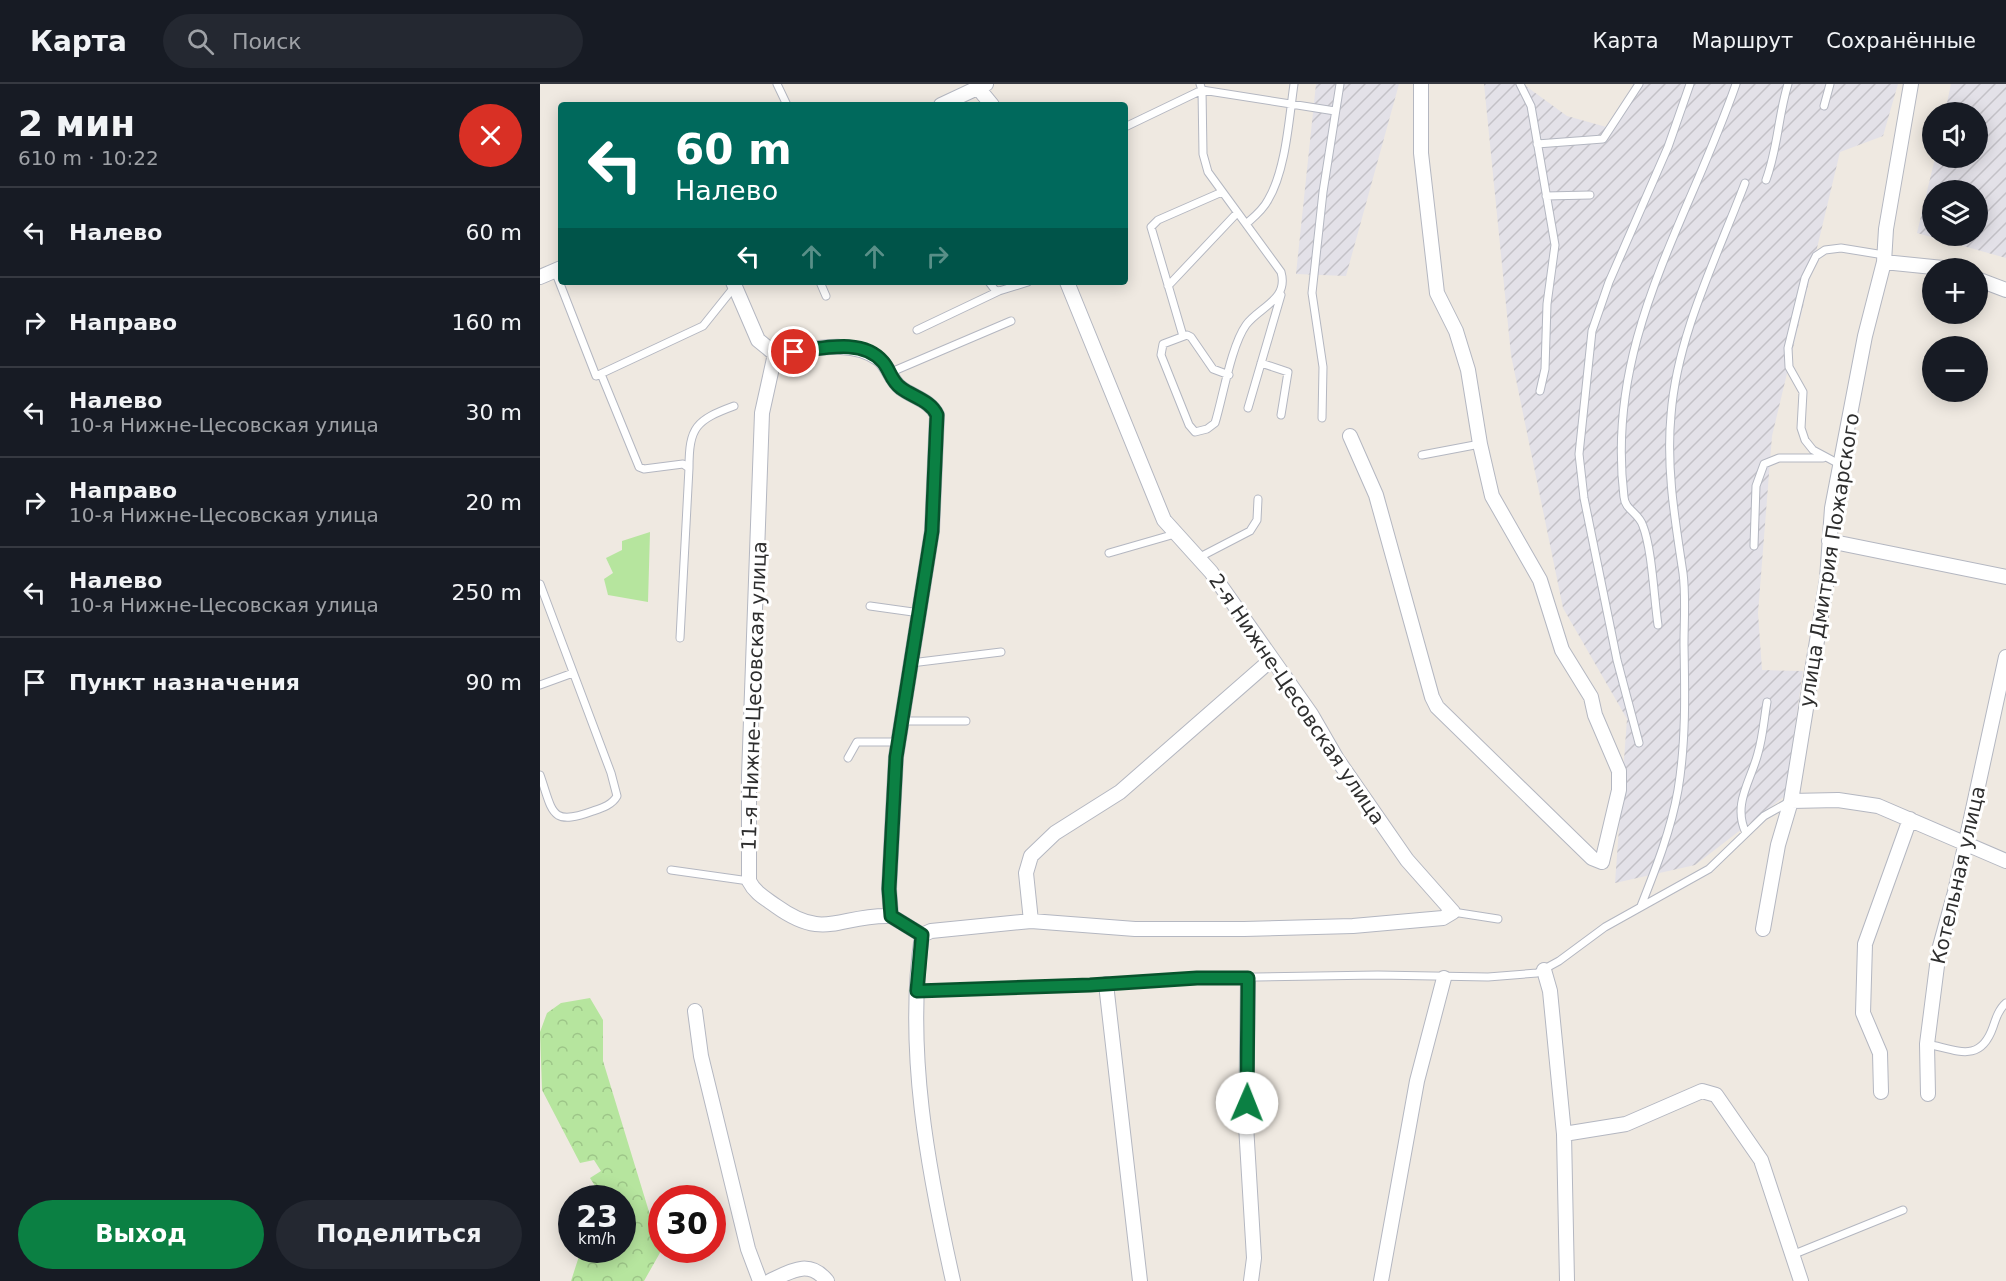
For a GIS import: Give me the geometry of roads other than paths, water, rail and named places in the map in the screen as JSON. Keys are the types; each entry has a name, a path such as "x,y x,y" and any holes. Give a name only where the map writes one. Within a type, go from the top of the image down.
{"street":[{"path":"1350,436 1376,495 1432,697 1437,707 1600,863 1605,858 1619,790 1619,771 1595,716 1591,697 1562,650 1540,580 1492,496 1480,444 1468,370 1456,331 1437,293 1421,153 1421,84"},
{"name":"улица Дмитрия Пожарского","path":"1763,929 1778,844 1791,801 1827,579 1829,541 1841,465 1865,336 1884,258 1886,229 1911,84"},
{"path":"947,102 982,86 990,102"},
{"path":"1884,258 1922,264"},
{"path":"540,277 558,270"},
{"path":"1988,282 2006,288"},
{"path":"734,285 758,340 775,354 851,346 879,358 899,387 929,405 937,415 932,531 898,742 890,854 891,916"},
{"name":"2-я Нижне-Цесовская улица","path":"1068,285 1164,520 1211,572 1311,714 1337,759 1407,860 1453,912"},
{"name":"11-я Нижне-Цесовская улица","path":"748,881 748,776 762,413 775,354"},
{"path":"1829,541 2006,577"},
{"name":"Котельная улица","path":"1928,1094 1927,1044 1939,950 1966,844 2006,657"},
{"path":"1031,921 1026,873 1031,856 1055,833 1120,792 1272,659"},
{"path":"1791,801 1862,802 1911,819 2006,861"},
{"path":"1881,1092 1880,1053 1864,1017 1865,944 1911,819"},
{"path":"748,881 754,891 795,919 805,923 826,925 879,915 891,916 922,935"},
{"path":"922,935 931,931 1031,921 1135,929 1244,929 1364,925 1443,918 1453,912"},
{"path":"922,935 917,995 920,1079 938,1215 953,1281"},
{"path":"1544,970 1550,991 1564,1134 1567,1281"},
{"path":"1248,978 1246,1125 1254,1258 1251,1281"},
{"path":"1382,1281 1418,1081 1444,978"},
{"path":"1106,984 1140,1281"},
{"path":"695,1011 704,1067 748,1249 760,1281"},
{"path":"1564,1134 1626,1124 1702,1092 1711,1092 1720,1100 1761,1160 1801,1281"},
{"path":"770,1281 803,1267 813,1269 827,1281"}],"lane":[{"path":"777,84 786,102"},
{"path":"1246,224 1264,206 1272,193 1280,167 1294,84"},
{"path":"1322,418 1323,367 1312,293 1318,225 1340,84"},
{"path":"1520,84 1531,106 1555,255 1547,304 1545,369 1540,392"},
{"path":"1537,144 1603,139 1639,84"},
{"path":"1639,743 1607,613 1584,498 1579,454 1592,331 1609,282 1668,147 1690,84"},
{"path":"1658,625 1644,527 1624,500 1621,431 1627,380 1635,339 1660,268 1736,84"},
{"path":"1766,180 1776,150 1780,112 1788,84"},
{"path":"1824,106 1830,84"},
{"path":"1201,87 1204,162 1222,192 1281,272 1282,290 1248,408"},
{"path":"1128,125 1201,87 1291,106 1335,111"},
{"path":"1641,906 1672,817 1678,790 1685,726 1683,572 1674,521 1670,462 1671,415 1675,383 1695,315 1745,183"},
{"path":"1184,336 1152,224 1222,192"},
{"path":"1546,196 1590,195"},
{"path":"1168,286 1237,213"},
{"path":"1841,465 1813,450 1803,435 1803,392 1787,361 1805,278 1810,265 1825,250 1841,248 1884,258"},
{"path":"563,285 595,375 703,326 733,285"},
{"path":"821,285 826,296"},
{"path":"991,285 999,291"},
{"path":"917,330 999,291 1018,285"},
{"path":"1229,375 1214,369 1196,340 1184,336 1163,344 1161,355 1189,425 1195,432 1207,429 1215,423 1244,328 1282,290"},
{"path":"888,373 1011,321"},
{"path":"1261,363 1288,372 1281,415"},
{"path":"601,374 639,467 644,469 682,464 689,468"},
{"path":"680,638 689,442 696,426 707,416 734,406"},
{"path":"1422,455 1480,444"},
{"path":"1754,546 1756,486 1764,464 1779,458 1825,458"},
{"path":"1197,558 1250,531 1257,520 1258,499"},
{"path":"1109,553 1175,534"},
{"path":"540,584 611,773 617,796 612,803 604,807 572,819 562,818 552,809 540,775"},
{"path":"540,607 548,604"},
{"path":"870,606 920,613"},
{"path":"911,663 1001,652"},
{"path":"540,685 573,673"},
{"path":"1746,833 1740,816 1741,799 1757,760 1767,702"},
{"path":"901,721 966,721"},
{"path":"848,758 857,742 898,742"},
{"path":"917,995 1197,978 1378,975 1444,978 1527,975 1544,970 1605,927 1709,869 1764,816 1791,801"},
{"path":"671,870 748,881"},
{"path":"1453,912 1498,919"},
{"path":"1927,1044 1967,1052 1976,1051 1986,1044 1997,1016 2006,1003"},
{"path":"1792,1255 1903,1210"}]}
